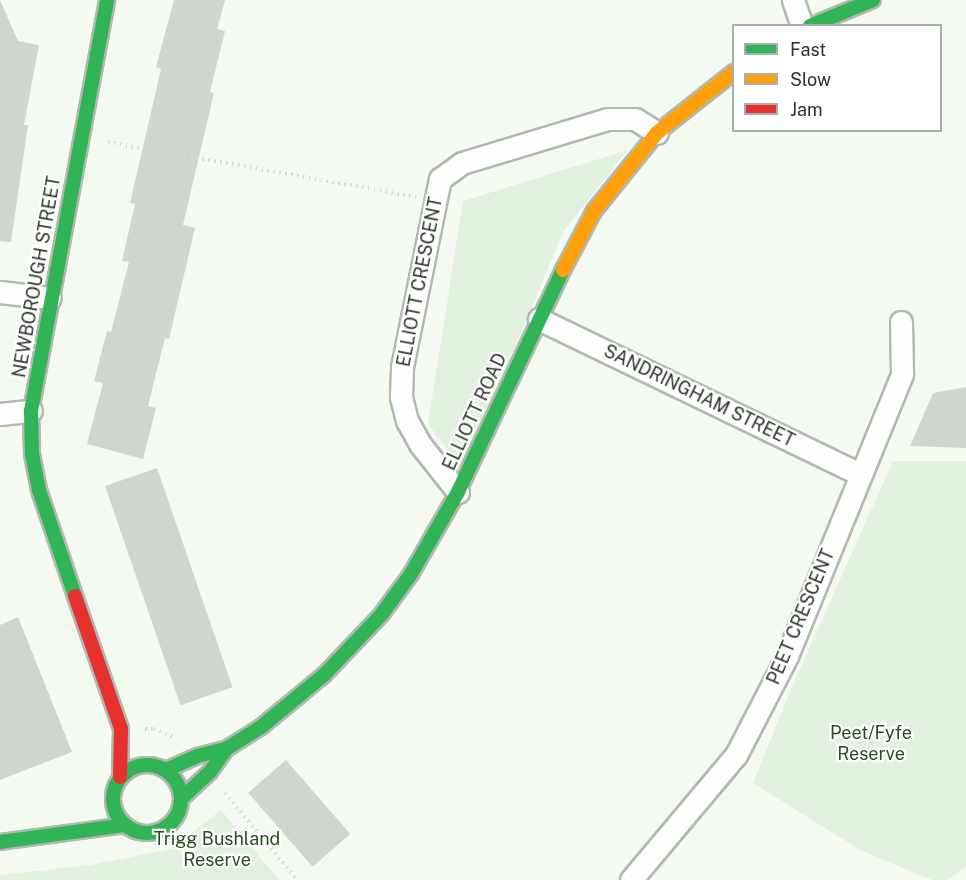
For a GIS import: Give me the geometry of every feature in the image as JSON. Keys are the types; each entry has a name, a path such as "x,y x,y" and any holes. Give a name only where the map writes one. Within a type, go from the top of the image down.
{"street":[{"name":"NEWBOROUGH STREET","path":"107,0 31,411 32,453 39,490 121,729 117,783"},
{"path":"793,0 801,24"},
{"path":"815,24 873,0"},
{"name":"ELLIOTT ROAD","path":"100,803 132,767 161,767 226,749 261,727 325,674 381,615 411,574 458,492 539,319 594,211 657,133 732,74"},
{"name":"ELLIOTT CRESCENT","path":"458,492 420,444 407,421 401,397 402,367 440,179 462,162 608,119 635,119 657,133"},
{"path":"0,292 51,298"},
{"name":"SANDRINGHAM STREET","path":"539,319 860,474"},
{"name":"PEET CRESCENT","path":"631,880 736,755 787,656 902,375 901,322"},
{"path":"0,414 31,411"},
{"name":"NEWBOROUGH STREET","path":"121,729 161,767"},
{"name":"ELLIOTT ROAD","path":"0,842 125,825 147,833 165,829 180,810 182,798 210,772 226,749"},
{"path":"161,767 175,778 182,798"},
{"path":"117,783 115,812 125,825"},
{"path":"71,832 85,818"}],"path":[{"path":"81,137 436,200"}],"green space":[{"path":"628,150 563,232 525,325 460,466 428,424 463,201"},
{"name":"Peet/Fyfe Reserve","path":"893,461 966,461 966,866 947,880 932,880 860,850 753,783 791,689"},
{"name":"Trigg Bushland Reserve","path":"221,810 279,880 0,880 0,875 90,865 171,849"}],"building":[{"path":"0,0 18,41 39,45 24,125 28,125 11,242 0,241"},
{"path":"174,0 225,0 217,29 225,31 210,92 214,93 183,225 195,228 169,339 165,338 148,406 156,408 143,459 87,444 103,383 94,381 107,331 111,332 129,262 122,261 135,204 130,203 161,69 156,67"},
{"path":"966,387 966,448 910,446 933,393"},
{"path":"157,468 233,687 181,705 105,486"},
{"path":"18,617 72,752 0,780 0,625"},
{"path":"286,760 350,834 313,867 248,793"}],"traffic: fast":[{"path":"75,596 39,490 32,453 31,411 107,0"},
{"path":"815,24 873,0"},
{"path":"166,770 197,756 226,749 261,727 325,674 381,615 411,574 458,492 563,270"},
{"path":"182,798 210,772 226,749"},
{"path":"140,765 154,765 166,770 176,780 181,799 176,818 166,828 154,833 140,833 128,828 118,818 113,806 113,792 118,780 128,770 140,765"},
{"path":"0,842 125,825"}],"traffic: slow":[{"path":"563,270 594,211 657,133 732,74"}],"traffic: jam":[{"path":"75,596 121,729 120,777"}]}
